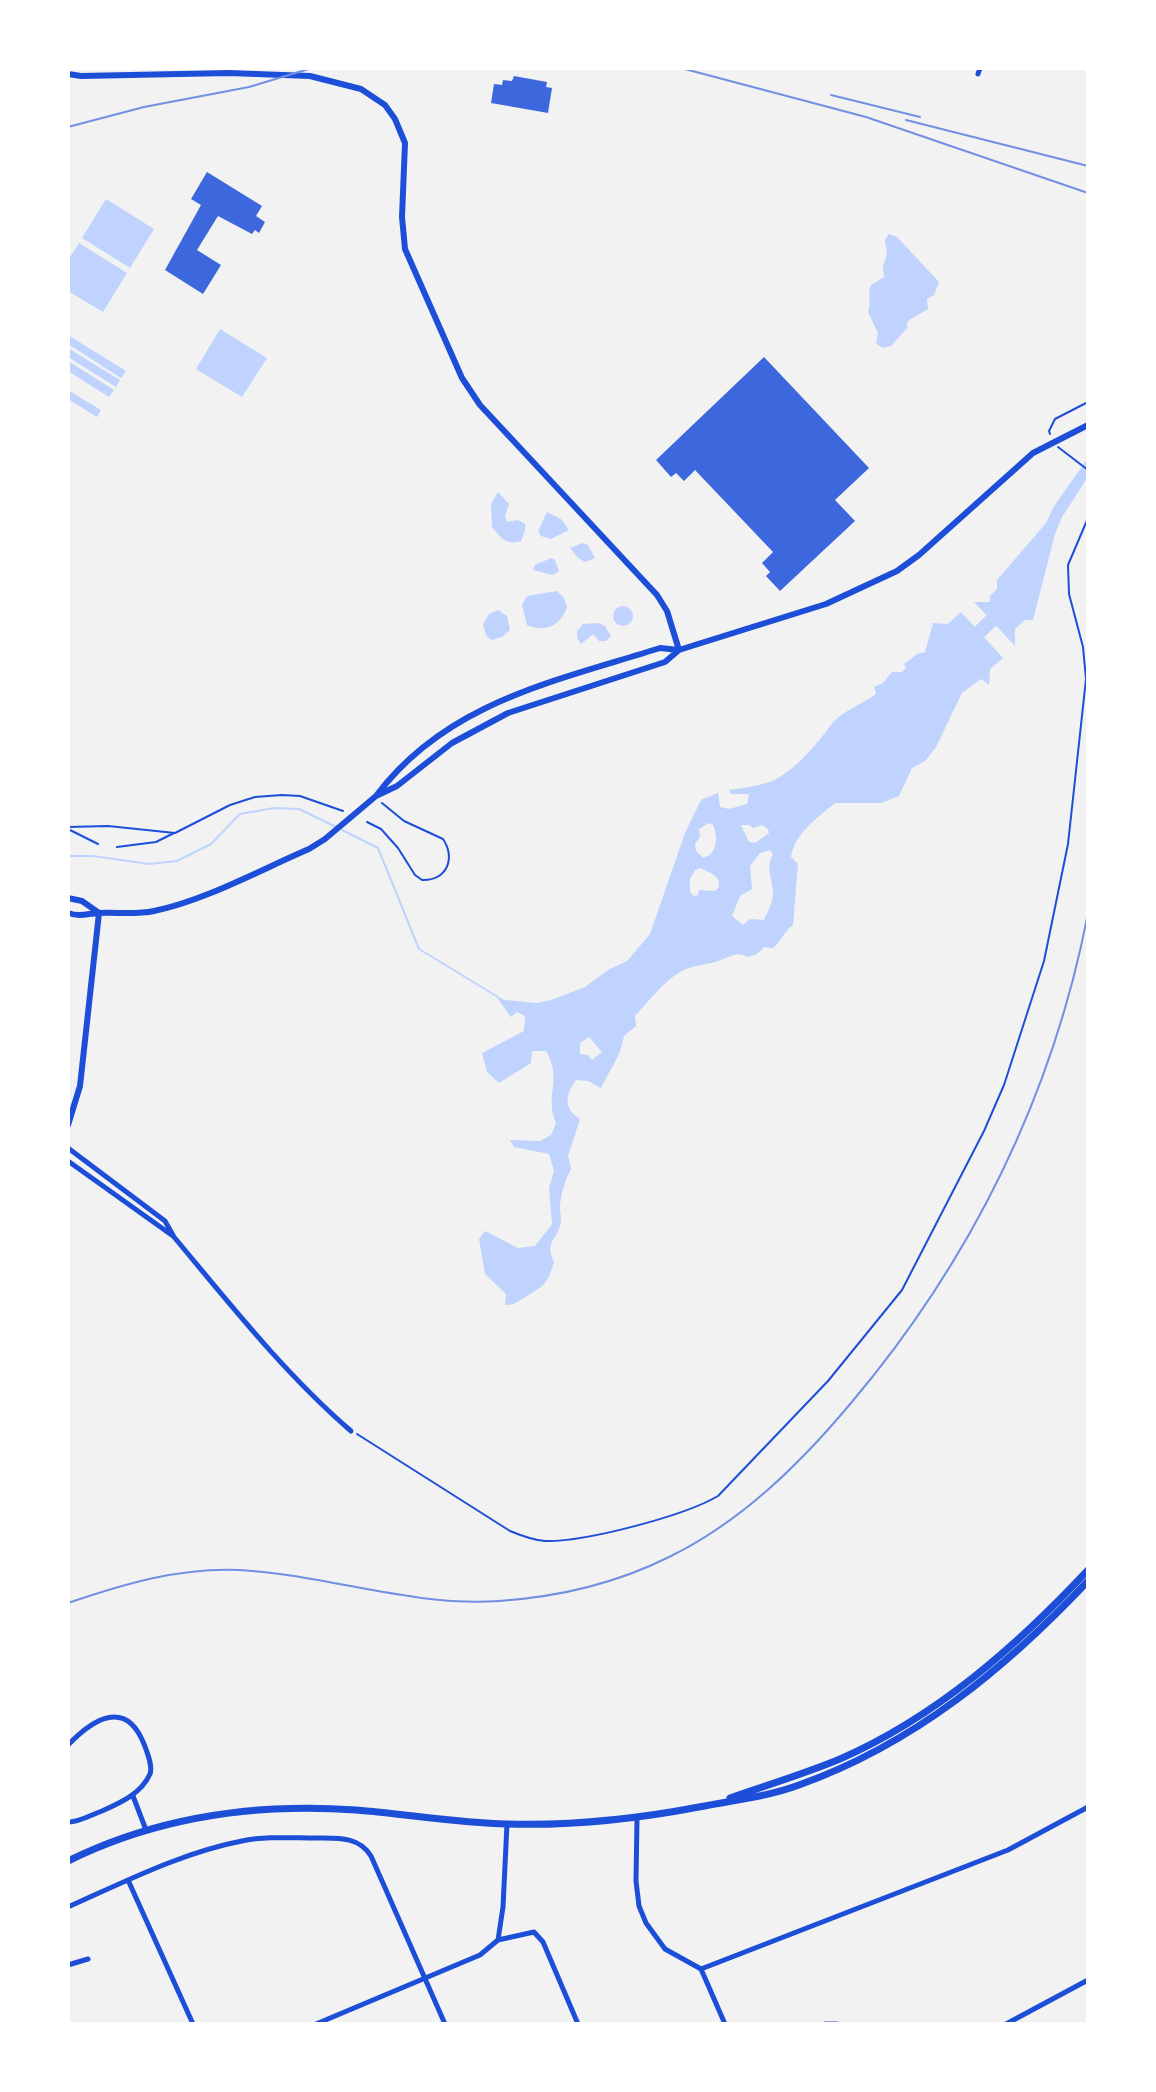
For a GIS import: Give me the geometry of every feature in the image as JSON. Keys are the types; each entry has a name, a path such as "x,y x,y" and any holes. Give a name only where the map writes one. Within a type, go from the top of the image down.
{"main road":[{"path":"717,1803 842,1758 909,1723 946,1699 999,1656 1055,1606 1088,1570"},
{"path":"68,1861 146,1830 196,1817 261,1811 352,1810 507,1824 637,1819 756,1798 840,1769 951,1706 1008,1661 1088,1581"}],"street":[{"path":"68,74 310,76 361,89 385,105 405,143 402,217 405,249 462,378 480,405 657,595 667,611 679,650"},
{"path":"376,796 397,786 452,743 508,713 665,662 679,650 826,604 887,577 919,555 1033,453 1088,425"},
{"path":"68,913 79,916 99,913 126,915 176,905 309,849 376,796 390,777 462,719 511,695 660,648 679,650"},
{"path":"68,898 82,901 99,913"},
{"path":"68,1125 80,1086 99,913"},
{"path":"68,1148 165,1221 174,1237 260,1340 319,1403 351,1431"},
{"path":"68,1161 174,1237"},
{"path":"68,1745 96,1723 121,1716 138,1729 151,1767 150,1775 124,1802 68,1822"},
{"path":"133,1796 146,1830"},
{"path":"701,1969 1008,1850 1088,1807"},
{"path":"637,1819 636,1881 639,1906 646,1923 665,1949 701,1969 725,2024"},
{"path":"498,1940 503,1907 507,1824"},
{"path":"68,1907 128,1880 242,1840 343,1839 366,1847 445,2024"},
{"path":"128,1880 193,2024"},
{"path":"316,2024 480,1955 498,1940 529,1932 538,1935 578,2024"},
{"path":"68,1965 88,1959"},
{"path":"1006,2024 1088,1980"},
{"path":"825,2024 837,2024"}],"path":[{"path":"1051,434 1049,431 1053,421 1088,402"},
{"path":"1058,448 1088,470"},
{"path":"351,1431 510,1531 525,1538 563,1540 631,1526 704,1504 718,1496 866,1337 907,1282 984,1131 1020,1041 1044,961 1062,873 1079,763 1086,665 1069,594 1068,565 1088,518"},
{"path":"117,847 156,842 230,805 255,797 300,796 343,811"},
{"path":"367,822 387,836 422,880 435,879 449,865 451,855 443,839 404,821 376,796"},
{"path":"68,828 108,826 175,833"},
{"path":"68,828 98,844"}],"water":[{"path":"106,199 154,229 130,268 82,238"},
{"path":"889,234 897,237 939,282 934,295 927,299 928,309 909,320 908,327 891,346 882,348 876,343 878,333 868,312 869,292 871,285 884,277 885,240"},
{"path":"79,243 127,273 103,312 68,291 68,260"},
{"path":"220,329 267,358 242,397 196,369"},
{"path":"68,335 126,371 121,378 68,344"},
{"path":"68,348 120,380 116,387 68,357"},
{"path":"68,361 114,390 109,397 68,371"},
{"path":"68,390 101,410 97,417 68,399"},
{"path":"1088,458 1088,477 1062,517 1055,534 1033,620 1025,620 1015,629 1015,646 974,602 990,602 990,596 997,589 997,580 1046,523 1054,506"},
{"path":"498,492 509,504 505,517 507,522 518,520 525,524 521,541 508,541 492,527 491,504"},
{"path":"547,512 561,519 569,530 551,539 541,536 538,531"},
{"path":"583,543 588,545 595,558 585,562 570,548"},
{"path":"551,558 559,571 553,575 533,570 535,565"},
{"path":"557,591 567,607 560,619 546,628 527,625 522,605 527,596"},
{"path":"623,606 630,609 633,616 630,623 623,626 616,623 613,616 616,609"},
{"path":"498,610 507,616 510,630 502,637 491,640 483,624 489,614"},
{"path":"961,612 1003,658 990,669 989,685 981,679 962,693 936,747 925,761 912,768 899,796 881,803 835,803 802,833 791,857 798,864 793,925 773,948 764,947 748,957 736,954 689,968 674,976 635,1016 636,1026 624,1036 618,1057 601,1088 588,1081 576,1080 570,1091 568,1106 580,1119 568,1156 571,1169 561,1196 561,1224 551,1246 552,1270 540,1287 515,1303 505,1305 506,1294 485,1274 479,1239 485,1231 518,1248 535,1246 552,1224 549,1188 554,1171 549,1154 514,1147 510,1140 540,1141 551,1135 556,1123 552,1104 553,1071 546,1051 532,1051 531,1063 499,1083 487,1072 482,1053 524,1031 525,1016 517,1012 511,1017 496,996 505,1000 537,1003 551,1000 585,987 627,961 650,934 685,833 701,800 718,793 720,807 729,809 747,804 749,794 731,794 729,790 767,783 789,771 835,720 876,694 874,687 883,683 892,672 902,672 906,668 904,664 925,652 933,623 948,624","holes":["709,823 713,825 716,835 712,853 703,858 696,851 695,844 700,837 699,829","741,825 753,828 762,825 768,829 769,833 755,843 749,842","770,850 773,854 769,869 773,897 764,920 750,919 743,925 732,916 740,896 752,889 750,866 760,853","700,868 713,874 718,879 719,887 715,891 699,890 698,895 694,896 690,892 690,879","589,1037 602,1052 592,1060 588,1055 580,1054 580,1043"]},
{"path":"583,624 605,626 611,636 606,641 599,641 593,634 581,644 577,631"}],"building":[{"path":"514,76 547,82 546,87 552,88 548,113 491,103 494,84 502,85 503,80 512,81"},
{"path":"207,172 262,206 256,216 265,222 259,233 255,230 252,234 218,216 197,250 221,265 203,294 165,270 201,205 191,199"},
{"path":"764,357 869,468 835,500 855,521 780,591 766,576 770,572 762,563 773,552 695,470 684,481 676,473 671,477 656,460"}],"waterway":[{"path":"966,645 1003,609"},
{"path":"68,856 93,856 149,864 177,861 211,844 240,814 274,808 299,809 336,827"},
{"path":"342,830 378,848 419,949 498,997"}],"railway":[{"path":"68,127 144,107 249,87 312,68"},
{"path":"681,68 866,117 1088,193"},
{"path":"831,95 920,117"},
{"path":"906,120 1088,166"},
{"path":"68,1603 152,1578 218,1570 273,1573 434,1599 466,1602 521,1599 565,1592 629,1574 669,1557 721,1527 768,1490 851,1403 934,1292 969,1234 1029,1111 1073,980 1088,913"}]}
